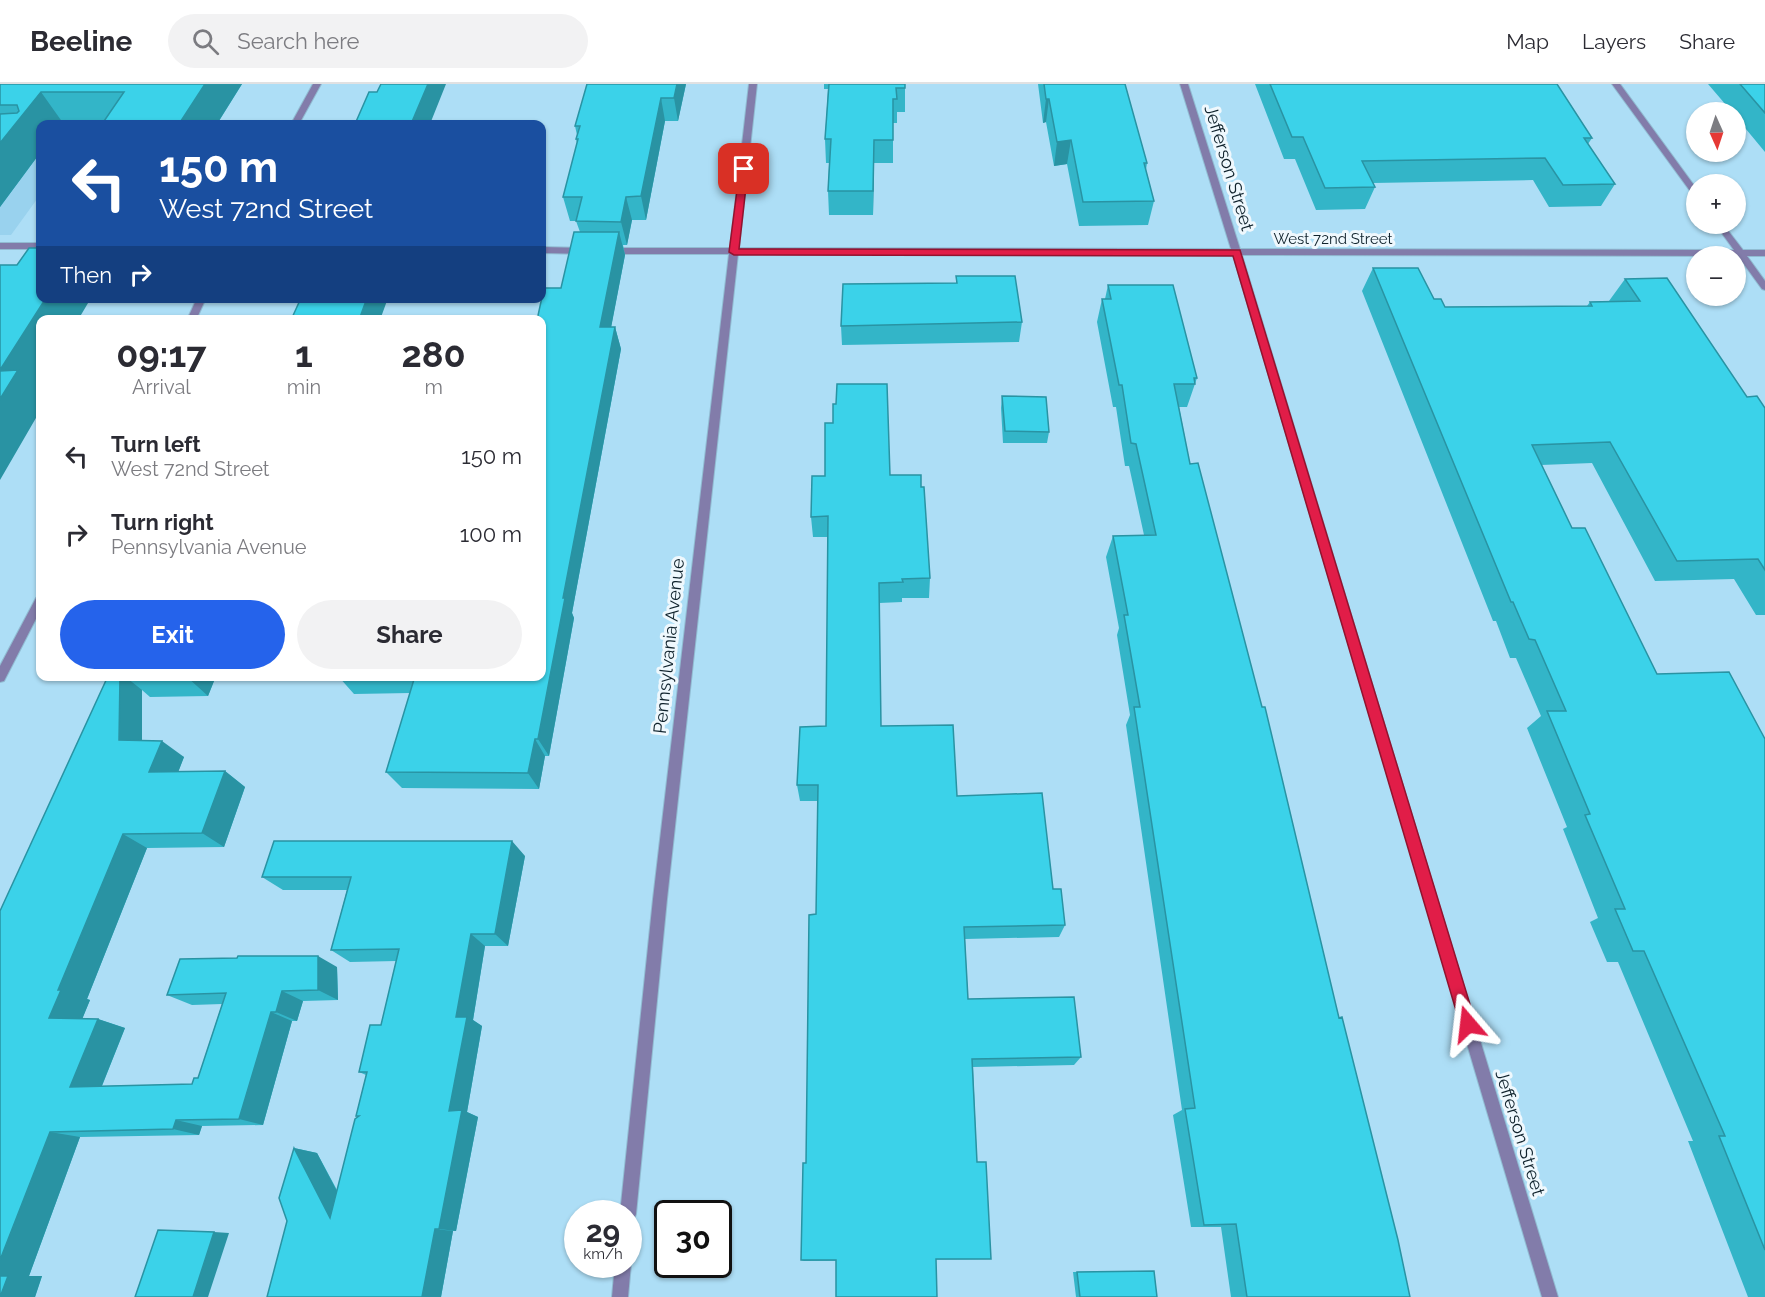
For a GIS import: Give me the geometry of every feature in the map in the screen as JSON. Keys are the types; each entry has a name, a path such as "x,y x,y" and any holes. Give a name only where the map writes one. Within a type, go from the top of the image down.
{"street":[{"path":"297,120 317,84"},
{"name":"Pennsylvania Avenue","path":"629,1200 660,898 753,84"},
{"name":"Jefferson Street","path":"1184,84 1237,252 1550,1297"},
{"path":"1616,84 1686,179"},
{"path":"0,246 36,246"},
{"name":"West 72nd Street","path":"546,250 1686,253"},
{"name":"West 72nd Street","path":"1746,253 1765,253"},
{"path":"1746,261 1765,287"},
{"path":"0,677 36,609"},
{"path":"620,1297 622,1278"}],"shaded area":[{"path":"0,84 122,84 96,120 36,120 36,201 11,235 0,235"}],"building":[{"path":"0,84 205,84 182,120 105,120 124,92 41,92 0,143 0,114 19,111 17,105 0,105"},
{"path":"381,84 428,84 413,120 357,120 369,92 377,92"},
{"path":"587,84 677,84 674,98 661,98 641,196 626,197 621,222 576,221 582,197 563,197 578,139 576,139 580,126 575,126"},
{"path":"829,84 905,84 905,88 896,88 897,99 893,99 893,140 874,140 873,191 828,191 831,139 825,139"},
{"path":"1044,84 1125,84 1147,163 1144,163 1154,201 1083,202 1071,140 1057,142"},
{"path":"1270,84 1557,84 1592,138 1584,138 1615,184 1563,185 1545,158 1362,161 1375,187 1325,188 1303,137 1292,137"},
{"path":"1740,84 1765,84 1765,113"},
{"path":"574,232 619,232 600,327 615,327 538,739 535,739 528,773 386,772 413,681 546,681 546,315 538,315 541,303 546,303 546,288 561,288"},
{"path":"29,248 36,248 36,303 43,303 0,370 0,265 17,265"},
{"path":"1373,268 1418,268 1434,299 1441,299 1445,307 1592,306 1590,302 1640,301 1625,279 1667,278 1747,397 1757,396 1765,408 1765,570 1758,559 1677,561 1610,442 1532,445 1572,528 1585,528 1657,674 1729,672 1765,739 1765,1250 1719,1136 1725,1136 1644,951 1633,951 1615,909 1625,909 1585,815 1590,814 1547,711 1566,711 1535,640 1529,639 1511,602"},
{"path":"956,276 1015,276 1022,322 841,326 843,284 957,283"},
{"path":"1108,285 1173,285 1197,378 1194,378 1195,384 1174,384 1190,464 1198,463 1262,707 1265,707 1339,1018 1342,1017 1410,1297 1247,1297 1236,1224 1204,1225 1185,1109 1195,1108 1134,707 1140,707 1124,615 1128,615 1113,536 1156,535 1136,444 1131,443 1122,385 1119,385 1102,299 1111,299"},
{"path":"299,303 365,303 361,315 293,315"},
{"path":"18,370 0,399 0,371"},
{"path":"837,384 887,384 890,475 921,475 921,487 924,487 930,578 879,583 881,726 953,725 957,796 1042,793 1053,889 1061,889 1065,925 964,927 968,999 1074,997 1081,1057 972,1059 977,1162 986,1162 991,1259 936,1259 937,1297 836,1297 836,1260 801,1260 803,1163 806,1163 809,915 816,914 818,785 797,785 800,727 826,726 828,516 811,517 812,476 825,476 825,423 833,423 833,404 836,404"},
{"path":"1002,396 1046,397 1049,432 1005,431"},
{"path":"106,681 120,681 119,740 162,741 149,772 225,771 202,833 123,834 58,990 61,990 49,1018 98,1019 70,1087 192,1084 194,1078 198,1078 226,993 167,995 180,959 318,956 318,990 282,991 276,1012 271,1012 239,1119 176,1120 173,1129 50,1132 0,1260 0,911"},
{"path":"274,841 512,841 495,934 471,934 456,1017 467,1017 449,1111 462,1110 439,1229 435,1229 422,1297 267,1297 287,1221 279,1198 294,1148 330,1218 355,1119 359,1116 356,1116 367,1072 359,1072 370,1025 381,1025 399,949 331,950 351,877 262,877"},
{"path":"158,1230 214,1232 193,1297 135,1297"},
{"path":"1154,1271 1157,1297 1080,1297 1077,1272"},
{"path":"0,1276 8,1276 0,1297"}],"route":[{"path":"744,169 734,252 1237,252 1468,1024"}]}
